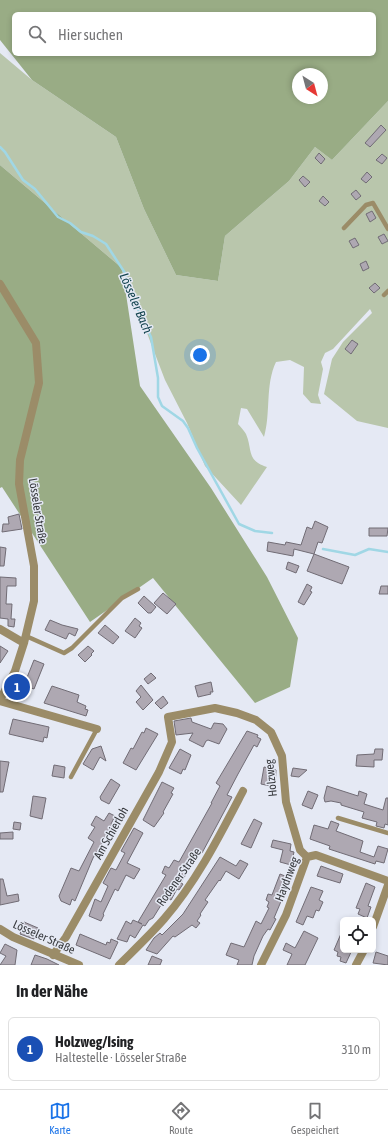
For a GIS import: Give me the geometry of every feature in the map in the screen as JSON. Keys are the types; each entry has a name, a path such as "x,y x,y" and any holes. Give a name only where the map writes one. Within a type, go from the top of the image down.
{"street":[{"name":"Lösseler Straße","path":"0,284 10,298 36,343 39,383 20,460 19,484 31,543 35,582 34,601 25,640 15,671 0,701"},
{"path":"0,629 25,640"},
{"path":"0,701 97,729"},
{"name":"Holzweg","path":"168,717 215,708 237,713 256,720 271,732 282,756 286,802 300,850 307,857"},
{"name":"Am Schierloh","path":"53,955 66,937 159,772 172,742 168,717"},
{"name":"Rodener Straße","path":"119,965 165,918 186,890 215,846 243,791"},
{"name":"Haydnweg","path":"261,965 286,915 307,857 316,855 388,881"},
{"path":"376,919 388,885"},
{"name":"Lösseler Straße","path":"0,929 13,937 79,965"},
{"path":"358,964 363,953"}],"lane":[{"path":"344,228 366,206 373,203 388,229"},
{"path":"25,640 64,653 72,648 122,598 138,589"},
{"path":"70,777 97,729"},
{"path":"338,818 388,833"}],"green space":[{"path":"0,0 388,0 388,101 332,160 315,147 289,181 225,236 218,281 176,275 144,209 116,137 32,80 13,56 376,56 376,12 12,12 12,55 0,40"},
{"path":"0,53 32,80 116,137 144,209 176,275 218,281 225,236 289,181 315,147 332,160 388,101 388,428 357,421 324,394 332,359 343,342 372,313 370,309 333,349 325,353 321,362 323,369 318,395 321,404 311,403 303,394 304,367 290,360 276,362 270,380 264,437 247,409 241,408 238,424 246,434 251,454 256,461 267,467 241,505 205,466 187,423 165,380 122,268 0,165"},
{"path":"0,165 122,268 140,386 211,488 267,577 298,638 290,687 255,703 153,578 90,622 2,487 0,488"}],"building":[{"path":"381,125 386,130 370,147 365,143"},
{"path":"319,153 325,159 321,164 315,158"},
{"path":"382,154 387,158 382,164 376,160"},
{"path":"367,172 372,177 366,183 361,179"},
{"path":"303,176 310,182 305,187 299,180"},
{"path":"356,190 361,196 356,200 351,194"},
{"path":"323,196 329,202 325,206 319,201"},
{"path":"372,211 376,218 370,222 366,214"},
{"path":"384,234 388,241 382,244 378,237"},
{"path":"355,238 359,245 353,248 349,241"},
{"path":"366,261 369,268 363,271 360,264"},
{"path":"375,283 380,288 374,293 369,288"},
{"path":"352,340 358,344 351,354 345,349"},
{"path":"19,514 22,529 2,532 3,524 9,524 8,517"},
{"path":"315,521 328,527 322,543 318,542 314,554 294,549 293,556 267,551 268,542 285,545 286,542 301,545 307,527 312,529"},
{"path":"369,528 388,528 387,536 369,536"},
{"path":"0,547 6,548 4,566 0,566"},
{"path":"314,554 349,567 342,584 307,571"},
{"path":"288,562 299,566 296,573 286,569"},
{"path":"0,577 16,578 16,586 7,586 6,604 12,604 11,619 15,619 14,627 8,626 8,619 0,618"},
{"path":"307,584 312,587 310,591 312,592 304,605 298,602"},
{"path":"381,586 388,586 388,594 379,594"},
{"path":"163,593 176,604 167,614 154,603"},
{"path":"144,596 156,607 151,613 148,613 138,603"},
{"path":"135,618 141,623 139,626 142,628 135,638 125,631"},
{"path":"50,620 78,629 75,636 69,633 66,639 45,630"},
{"path":"105,625 119,637 113,644 98,633"},
{"path":"0,646 8,651 0,663"},
{"path":"88,646 94,651 85,662 78,655"},
{"path":"34,660 44,664 34,689 24,685"},
{"path":"151,673 156,678 148,684 144,679"},
{"path":"211,682 213,692 210,692 211,694 198,697 195,686"},
{"path":"141,685 153,700 143,710 136,702 141,697 136,691"},
{"path":"52,686 79,695 77,702 86,706 85,709 88,710 86,716 44,703"},
{"path":"163,696 168,703 161,709 155,703"},
{"path":"191,718 192,722 211,729 214,723 223,724 227,729 219,744 208,740 203,747 189,740 193,733 176,735 174,721"},
{"path":"13,719 49,727 47,738 44,737 43,742 9,734"},
{"path":"146,728 158,734 136,770 123,763 131,748 133,749 142,732 144,733"},
{"path":"247,731 258,735 257,737 261,739 257,747 254,745 238,774 227,795 232,797 202,853 199,852 190,867 181,883 183,884 179,890 177,889 171,900 166,897 153,918 149,920 145,926 143,925 135,938 130,935 127,942 117,939 126,921 131,924 133,920 142,924 138,922 166,875 162,873 165,866 169,868 174,860 179,862 220,786 216,783"},
{"path":"101,746 106,761 100,757 93,770 83,764 92,749"},
{"path":"180,749 191,755 185,770 183,769 181,774 169,768"},
{"path":"375,749 383,749 382,760 374,760 374,767 356,766 357,755 374,754"},
{"path":"0,761 9,762 3,792 0,792"},
{"path":"54,765 65,767 64,778 52,776"},
{"path":"264,767 276,770 275,787 261,784"},
{"path":"293,768 307,770 299,777 291,776"},
{"path":"111,779 120,785 109,804 101,800 100,797"},
{"path":"162,782 174,788 171,793 173,794 163,812 164,813 154,827 143,820"},
{"path":"327,786 358,796 359,791 367,794 364,804 383,810 386,798 388,798 388,825 385,824 384,828 376,826 377,822 362,818 364,812 341,805 341,803 331,801 325,802 324,798"},
{"path":"308,791 318,795 312,809 302,805"},
{"path":"33,796 46,798 42,819 30,816"},
{"path":"109,813 115,816 111,824 113,825 93,858 75,901 72,899 70,905 61,901 59,896 71,868 79,871 94,842 88,838 95,827 91,825 96,816 104,821"},
{"path":"254,819 262,823 251,848 241,844"},
{"path":"331,821 339,824 336,831 363,841 360,852 374,857 378,846 388,849 384,863 376,861 375,864 329,849 330,846 310,839 314,825 328,829"},
{"path":"14,822 21,823 20,830 13,829"},
{"path":"134,828 143,833 127,863 140,869 134,879 126,875 118,891 115,889 101,921 89,916 95,899 101,902 108,886 103,883 111,868 116,870 125,853 121,851"},
{"path":"13,832 13,839 0,839 0,833"},
{"path":"273,840 291,844 290,851 294,852 291,865 280,862 283,850 271,847"},
{"path":"220,857 236,866 240,860 248,864 239,879 226,871 205,900 208,902 200,914 201,915 197,921 200,923 196,928 192,925 175,937 173,936 157,954 146,950 154,938 160,933 162,935 183,914"},
{"path":"321,866 343,874 340,883 317,876"},
{"path":"280,874 290,878 280,898 282,899 274,918 276,919 270,930 268,929 263,936 254,956 252,965 237,965 239,960 226,955 231,943 244,947 256,921 261,924 269,908 267,907 269,902 266,900 268,894 272,895"},
{"path":"0,879 3,879 7,896 18,894 19,901 0,905"},
{"path":"366,883 375,887 368,906 371,907 367,917 358,914 360,909 356,908"},
{"path":"311,887 323,891 319,900 323,902 319,911 316,910 313,918 307,916 303,925 296,922"},
{"path":"24,922 38,928 34,939 20,934"},
{"path":"304,931 318,938 305,965 287,965 292,954 283,950 286,943 295,948"},
{"path":"80,934 106,945 107,942 110,943 111,939 118,942 110,959 76,945"},
{"path":"340,936 340,953 351,953 346,963 340,961 341,957 337,956 338,952 334,950"},
{"path":"5,944 17,950 15,965 0,965 6,956 0,953"},
{"path":"376,952 388,956 388,965 373,963"},
{"path":"35,955 47,959 59,965 31,965"},
{"path":"152,956 162,960 160,965 148,965"}],"waterway":[{"name":"Lösseler Bach","path":"0,147 5,152 23,180 35,189 58,217 70,223 81,232 93,236 106,244 125,273 130,292 151,337 158,378 158,397 162,406 183,421 188,428 197,448 239,524 255,531 272,533"},
{"name":"Lösseler Bach","path":"323,549 355,555 369,549 388,552"}],"place":[{"name":"Holzweg/Ising","path":"17,687"}]}
